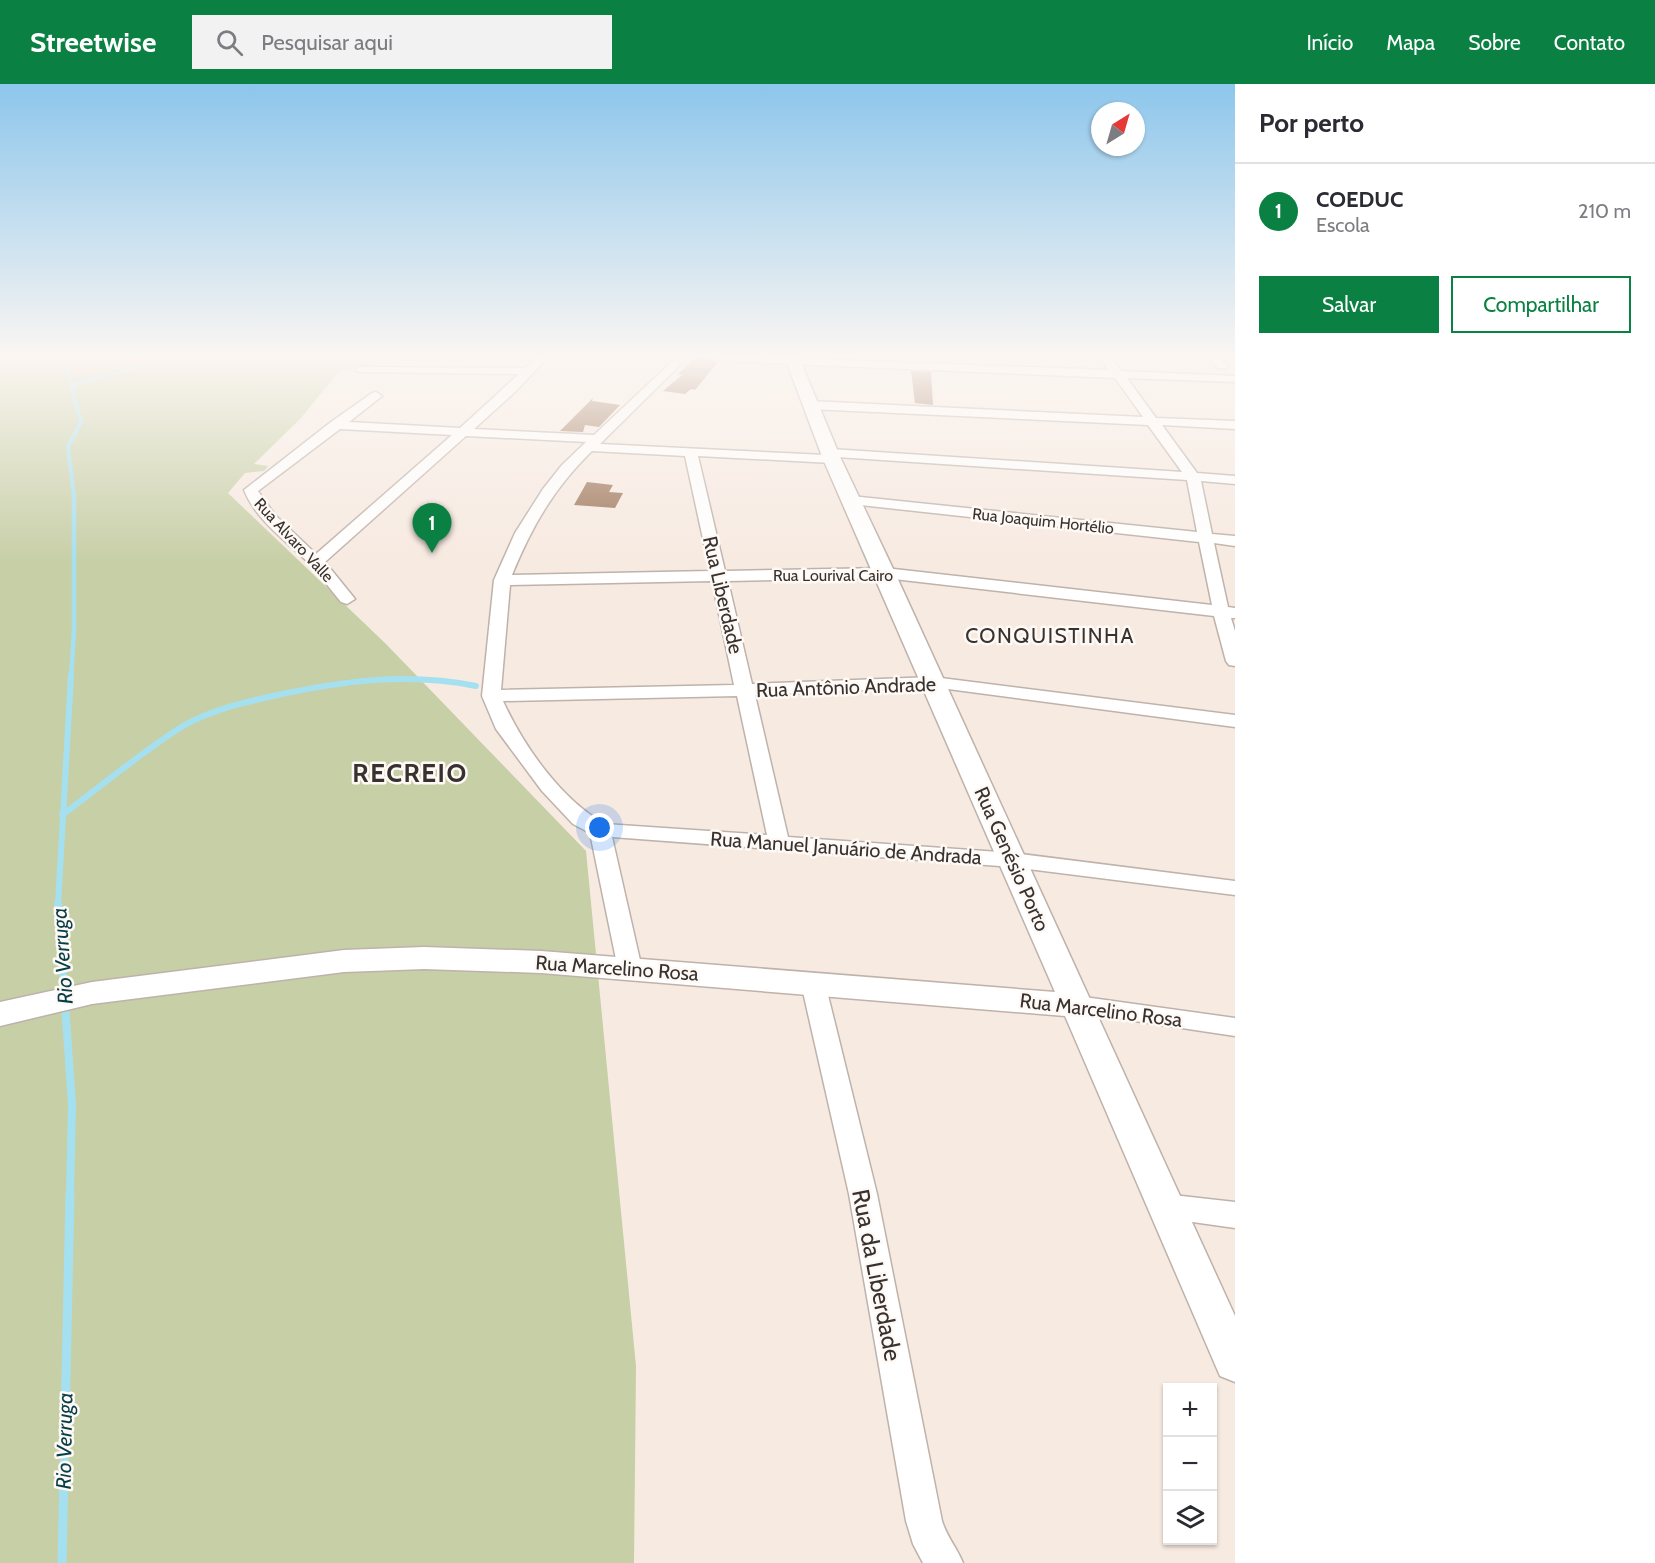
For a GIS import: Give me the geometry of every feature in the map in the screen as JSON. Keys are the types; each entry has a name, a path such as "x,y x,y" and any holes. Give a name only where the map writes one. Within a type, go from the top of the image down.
{"street":[{"path":"316,562 472,424"},
{"path":"612,424 567,468 550,489 522,533 501,580 491,696 506,729 549,787 580,819 600,830 630,969"},
{"name":"Rua Genésio Porto","path":"818,424 1235,1362"},
{"path":"1156,424 1193,477 1206,538 1228,612 1235,661"},
{"path":"1219,424 1235,425"},
{"path":"335,425 464,431 691,453 1042,465 1235,480"},
{"name":"Rua Alvaro Valle","path":"335,425 251,490 256,500 280,529 316,562 347,599"},
{"name":"Rua Liberdade","path":"691,453 779,843"},
{"name":"Rua Joaquim Hortélio","path":"851,500 1235,541"},
{"name":"Rua Lourival Cairo","path":"501,580 885,573 1228,612"},
{"name":"Rua Antônio Andrade","path":"491,696 745,690 933,682 1235,721"},
{"name":"Rua Manuel Januário de Andrada","path":"600,830 1013,860 1235,888"},
{"name":"Rua Marcelino Rosa","path":"14,1010 93,993 344,961 424,958 541,962 1077,1005 1235,1027"},
{"name":"Rua da Liberdade","path":"813,983 863,1194 924,1521 931,1544 945,1563"},
{"path":"1164,1206 1235,1215"}],"green space":[{"path":"0,424 295,424 254,464 268,466 264,471 245,473 228,493 386,644 586,851 636,1366 634,1563 0,1563"}],"building":[{"path":"567,424 602,424 599,427 585,425 583,432 560,431"},
{"path":"587,482 613,485 609,492 623,493 615,508 574,505"}],"waterway":[{"name":"Rio Verruga","path":"74,497 68,447 80,424"},
{"name":"Rio Verruga","path":"71,677 74,631 74,497"},
{"name":"Rio Verruga","path":"63,814 71,675"},
{"path":"63,814 167,736 194,720 227,708 324,686 374,680 425,680 476,686"},
{"name":"Rio Verruga","path":"58,904 63,814"},
{"name":"Rio Verruga","path":"58,904 72,1104 70,1195"},
{"name":"Rio Verruga","path":"62,1563 70,1194"}],"place":[{"name":"COEDUC","path":"432,553"}],"district":[{"name":"CONQUISTINHA","path":"1050,635"},
{"name":"RECREIO","path":"410,773"}]}
